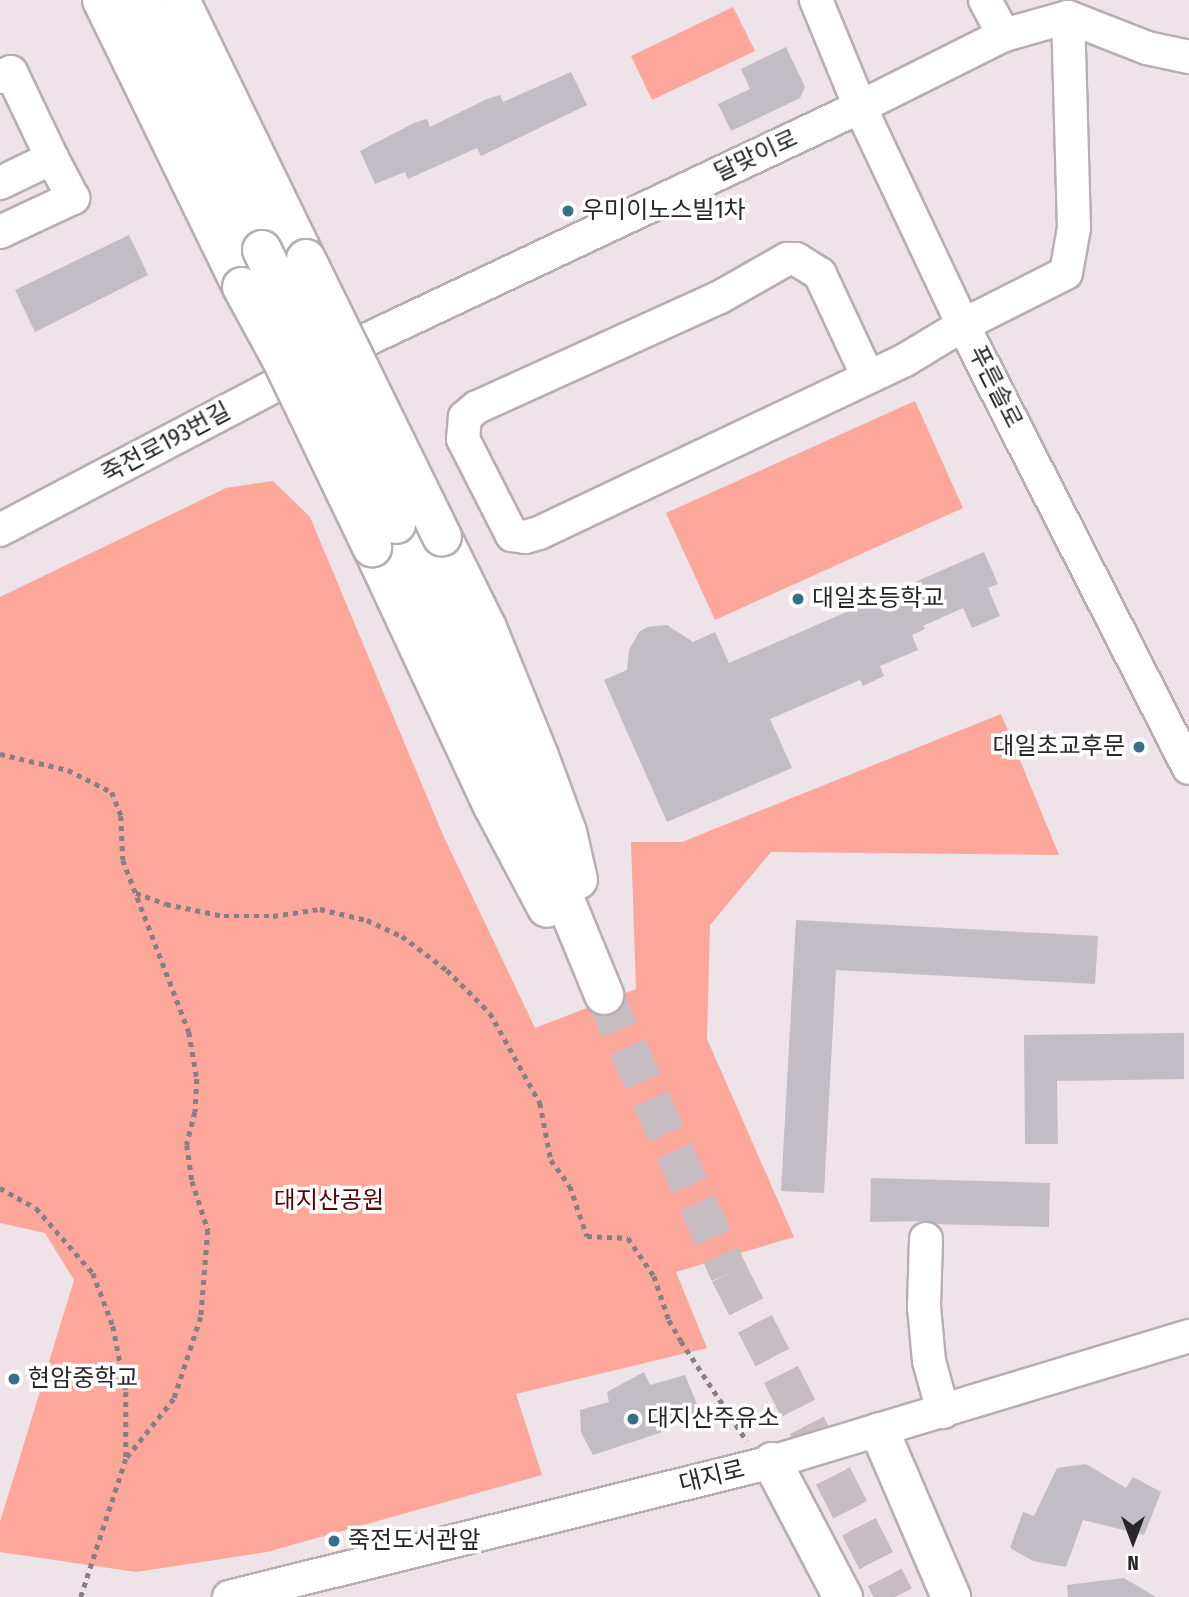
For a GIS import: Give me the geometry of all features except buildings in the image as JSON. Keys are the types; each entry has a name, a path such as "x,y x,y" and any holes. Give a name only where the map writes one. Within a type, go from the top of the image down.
{"main road":[{"path":"102,0 242,287 384,536 455,646 518,786 604,995 567,832 487,628 180,0"},
{"path":"140,0 384,536"},
{"path":"880,1432 951,1597"},
{"path":"765,1463 843,1597"}],"street":[{"name":"푸른솔로","path":"816,0 860,107 963,325 1189,768"},
{"path":"985,0 1004,35"},
{"name":"달맞이로","path":"332,356 860,107 1004,35 1068,17"},
{"path":"868,377 838,319 820,274 796,259 787,259 720,297 477,407 465,417 463,439 512,535 525,537 868,377 915,354 963,325 1066,273 1074,228 1068,17 1147,48 1189,57"},
{"path":"0,232 73,198 4,66"},
{"path":"0,183 52,158"},
{"name":"죽전로193번길","path":"0,530 332,356"},
{"path":"926,1239 924,1307 929,1362 943,1412"},
{"name":"대지로","path":"229,1597 271,1592 880,1432 1189,1336"}],"path":[{"path":"0,754 68,770 112,792 121,816 123,860 189,1032 197,1079 195,1112 187,1145 192,1181 208,1230 201,1317 174,1399 125,1459"},
{"path":"136,893 166,904 224,916 273,916 320,909 367,919 402,936 447,971 490,1013 540,1103 551,1160 570,1186 587,1236 628,1238 654,1276 669,1320 681,1341 765,1463"},
{"path":"0,1188 36,1208 93,1273 113,1326 125,1392 125,1459 81,1597"}],"green space":[{"path":"733,7 755,51 652,100 631,56"},
{"path":"915,401 963,508 715,620 666,513"},
{"name":"대지산공원","path":"273,481 310,517 443,835 535,1028 636,989 631,842 682,842 1001,714 1059,855 771,852 710,925 707,1039 794,1237 676,1272 707,1348 516,1394 542,1475 267,1552 136,1572 0,1552 0,1522 74,1280 45,1233 0,1223 0,597 226,488"}],"tunnel":[{"path":"604,995 729,1273 895,1597"}],"place":[{"name":"우미이노스빌1차","path":"568,211"},
{"name":"대일초등학교","path":"798,599"},
{"name":"대일초교후문","path":"1139,747"},
{"name":"현암중학교","path":"14,1379"},
{"name":"대지산주유소","path":"633,1419"},
{"name":"죽전도서관앞","path":"334,1541"}]}
